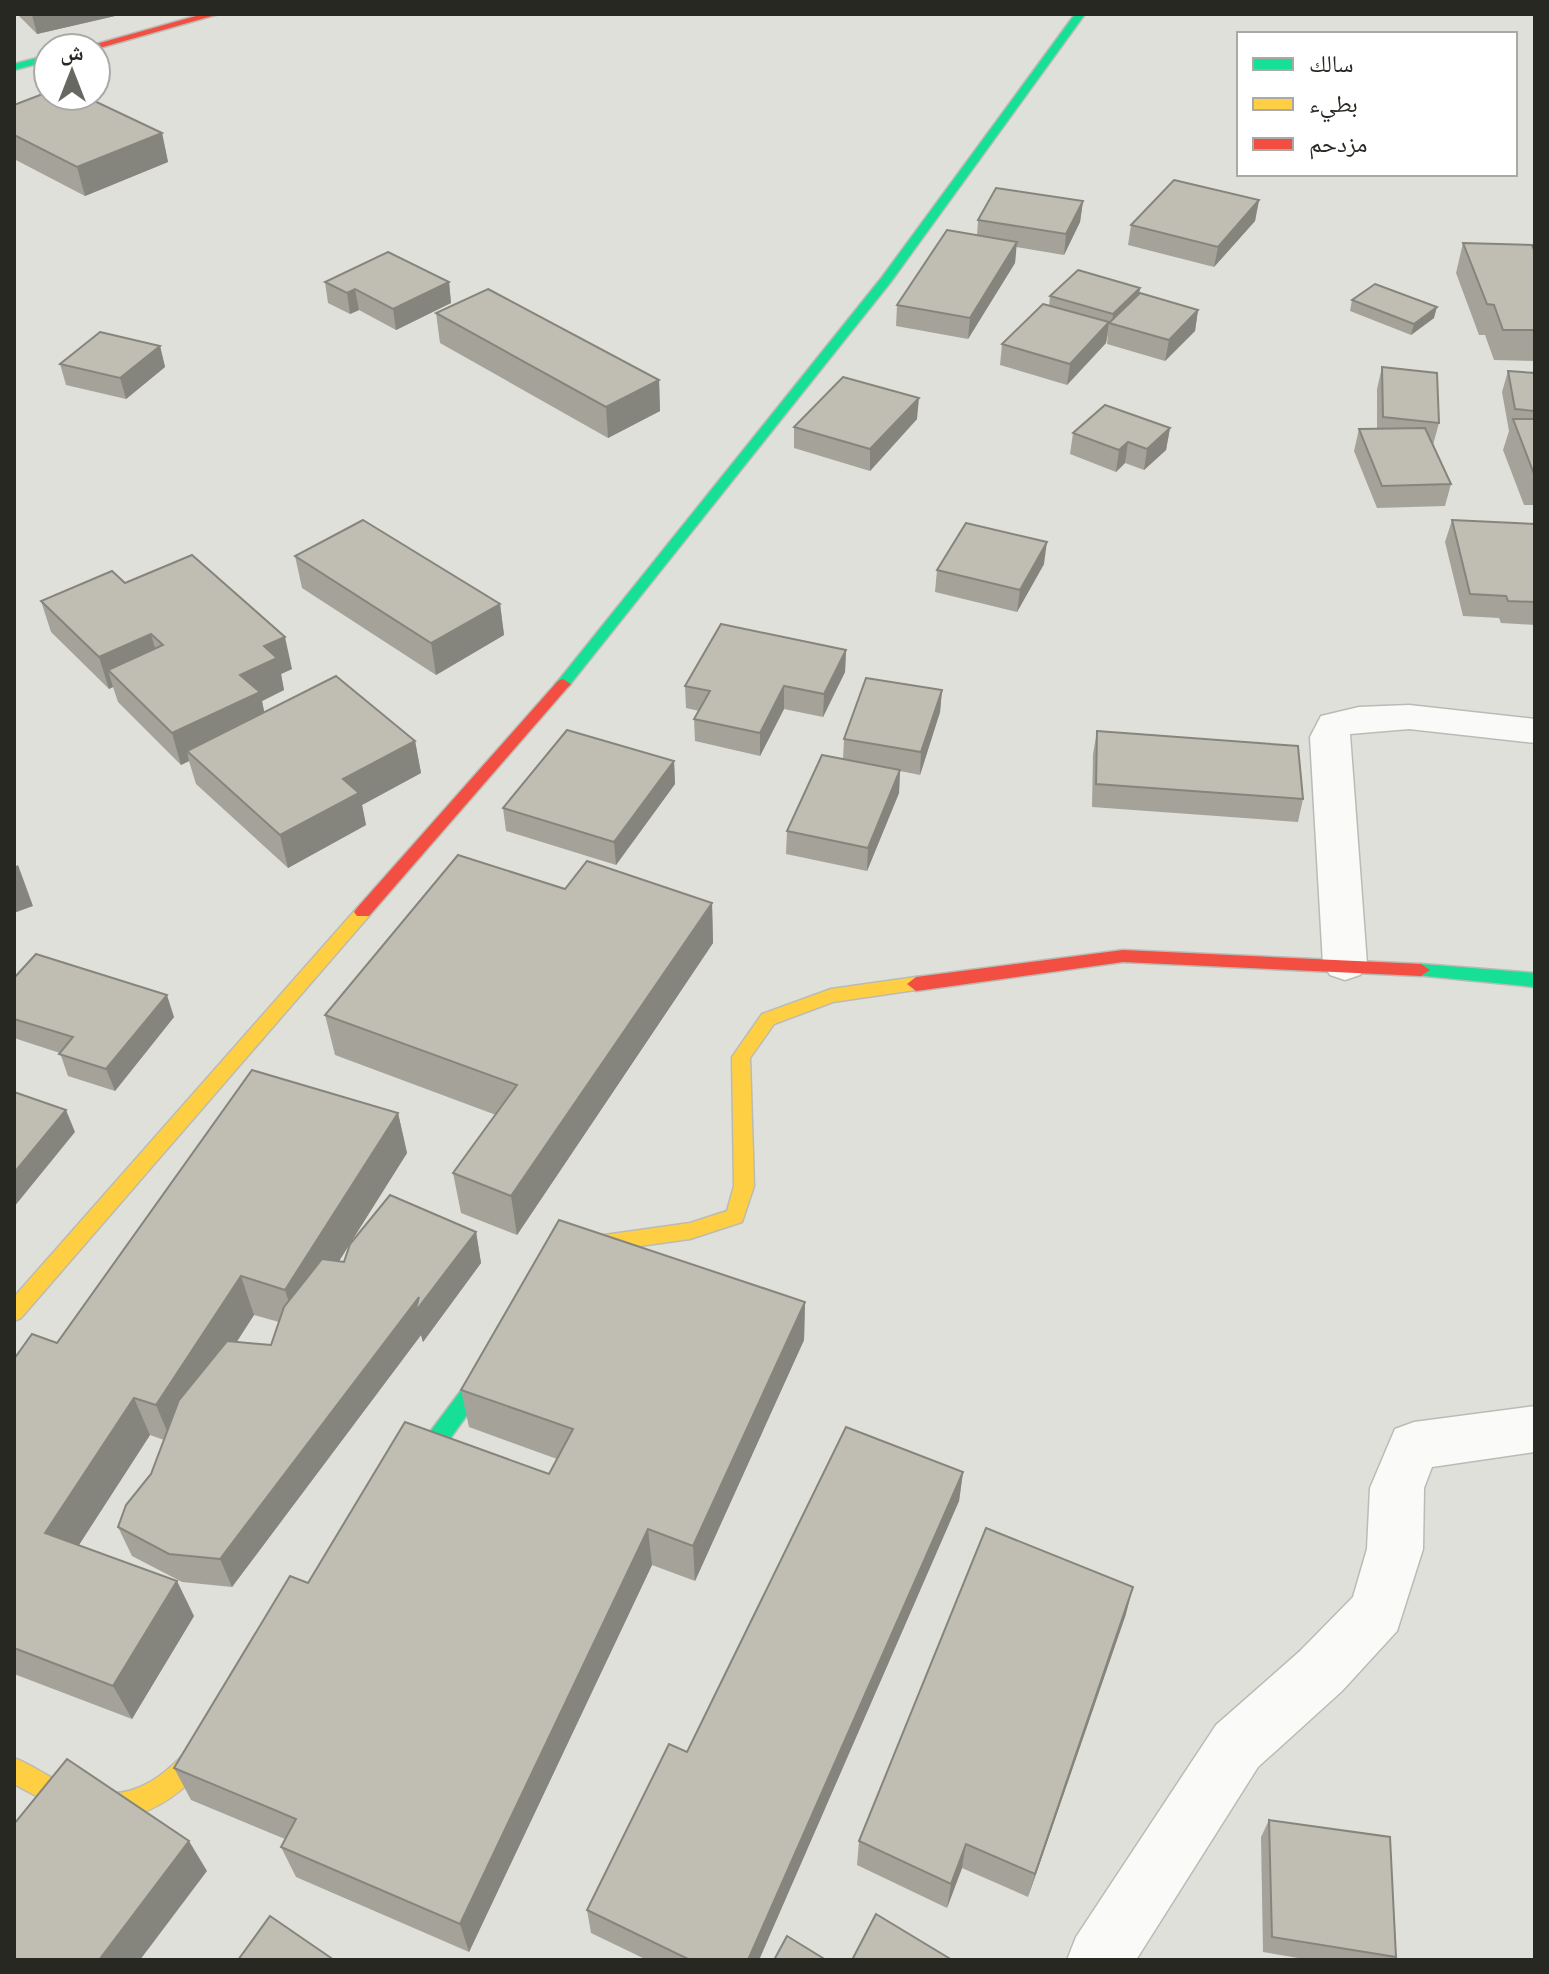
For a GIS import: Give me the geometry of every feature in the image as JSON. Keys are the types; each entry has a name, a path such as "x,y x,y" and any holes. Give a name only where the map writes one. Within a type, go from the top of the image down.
{"street":[{"path":"112,41 214,14"},
{"path":"14,1312 599,643 886,280 1080,14"},
{"path":"1345,964 1329,737 1335,725 1364,716 1535,731"},
{"path":"549,1287 590,1244 690,1231 735,1216 744,1186 741,1057 768,1019 831,996 1123,956 1345,964 1535,980"},
{"path":"390,1503 512,1338"},
{"path":"1099,1960 1237,1746 1321,1671 1377,1612 1395,1549 1397,1488 1414,1446 1535,1429"},
{"path":"14,1770 47,1790 86,1806 138,1805 191,1770 234,1713"}],"building":[{"path":"32,98 32,112 112,112 112,109 162,133 77,167 14,135 14,105"},
{"path":"1174,180 1259,200 1218,247 1131,225"},
{"path":"996,188 1083,201 1066,234 978,220"},
{"path":"947,230 1017,242 970,318 897,305"},
{"path":"1463,243 1532,245 1535,252 1535,330 1503,330 1494,305 1487,304"},
{"path":"388,252 449,282 393,309 355,289 347,293 325,282"},
{"path":"1078,270 1140,288 1113,314 1050,296"},
{"path":"1375,284 1437,307 1414,324 1352,300"},
{"path":"488,289 659,380 606,407 436,313"},
{"path":"1140,293 1198,310 1169,340 1109,323"},
{"path":"1043,304 1109,322 1070,364 1002,344"},
{"path":"100,332 160,346 120,378 60,364"},
{"path":"1382,367 1437,373 1439,423 1383,417"},
{"path":"1508,371 1535,373 1535,411 1515,409"},
{"path":"843,377 919,398 870,449 794,427"},
{"path":"1105,405 1170,428 1147,449 1128,442 1119,450 1073,433"},
{"path":"1513,419 1535,419 1535,474 1534,474"},
{"path":"1425,428 1451,484 1382,486 1359,429"},
{"path":"363,520 500,604 431,643 295,556"},
{"path":"1452,520 1535,524 1535,602 1508,601 1506,596 1470,594"},
{"path":"966,523 1047,542 1020,590 937,570"},
{"path":"192,555 285,637 264,646 277,658 240,675 260,692 172,733 108,670 163,645 151,634 99,657 41,601 112,571 125,583"},
{"path":"721,624 846,650 824,694 784,686 760,733 694,719 710,691 685,686"},
{"path":"336,676 415,741 343,779 359,793 280,835 187,751"},
{"path":"866,678 942,690 921,752 844,739"},
{"path":"567,730 674,761 614,842 503,808"},
{"path":"1097,731 1298,746 1303,799 1096,784"},
{"path":"822,755 900,770 868,848 787,831"},
{"path":"458,855 565,889 587,861 712,903 511,1196 453,1173 517,1085 325,1015"},
{"path":"36,954 167,995 106,1069 59,1054 73,1037 14,1019 14,978"},
{"path":"252,1070 398,1113 285,1290 241,1276 156,1405 134,1398 45,1533 177,1581 113,1686 14,1648 14,1359 32,1334 57,1343"},
{"path":"14,1092 66,1110 14,1173"},
{"path":"390,1195 476,1232 415,1312 419,1297 220,1559 169,1554 118,1527 126,1505 151,1474 179,1400 227,1341 271,1345 284,1307 322,1259 344,1262 350,1244"},
{"path":"559,1220 805,1302 693,1546 648,1529 460,1924 281,1847 296,1819 174,1768 290,1576 308,1583 405,1422 549,1474 573,1429 461,1390"},
{"path":"846,1427 963,1472 748,1960 690,1960 587,1910 669,1744 687,1752"},
{"path":"986,1528 1133,1587 1035,1874 966,1844 951,1884 859,1841"},
{"path":"67,1759 189,1841 99,1960 14,1960 14,1824"},
{"path":"1269,1820 1390,1837 1396,1957 1272,1937"},
{"path":"876,1914 952,1960 852,1960"},
{"path":"270,1916 334,1960 238,1960"},
{"path":"787,1936 826,1960 774,1960"}],"traffic: fast":[{"path":"563,684 886,280 1080,14"},
{"path":"14,67 32,62"},
{"path":"1421,970 1535,980"},
{"path":"405,1483 499,1355"}],"traffic: slow":[{"path":"14,1312 363,912"},
{"path":"566,1269 590,1244 690,1231 735,1216 744,1186 741,1057 768,1019 831,996 916,984"},
{"path":"14,1770 75,1801 101,1807 125,1806 147,1799 170,1784 218,1734"}],"traffic: jam":[{"path":"112,41 214,14"},
{"path":"363,912 563,684"},
{"path":"916,984 1123,956 1421,970"}]}
